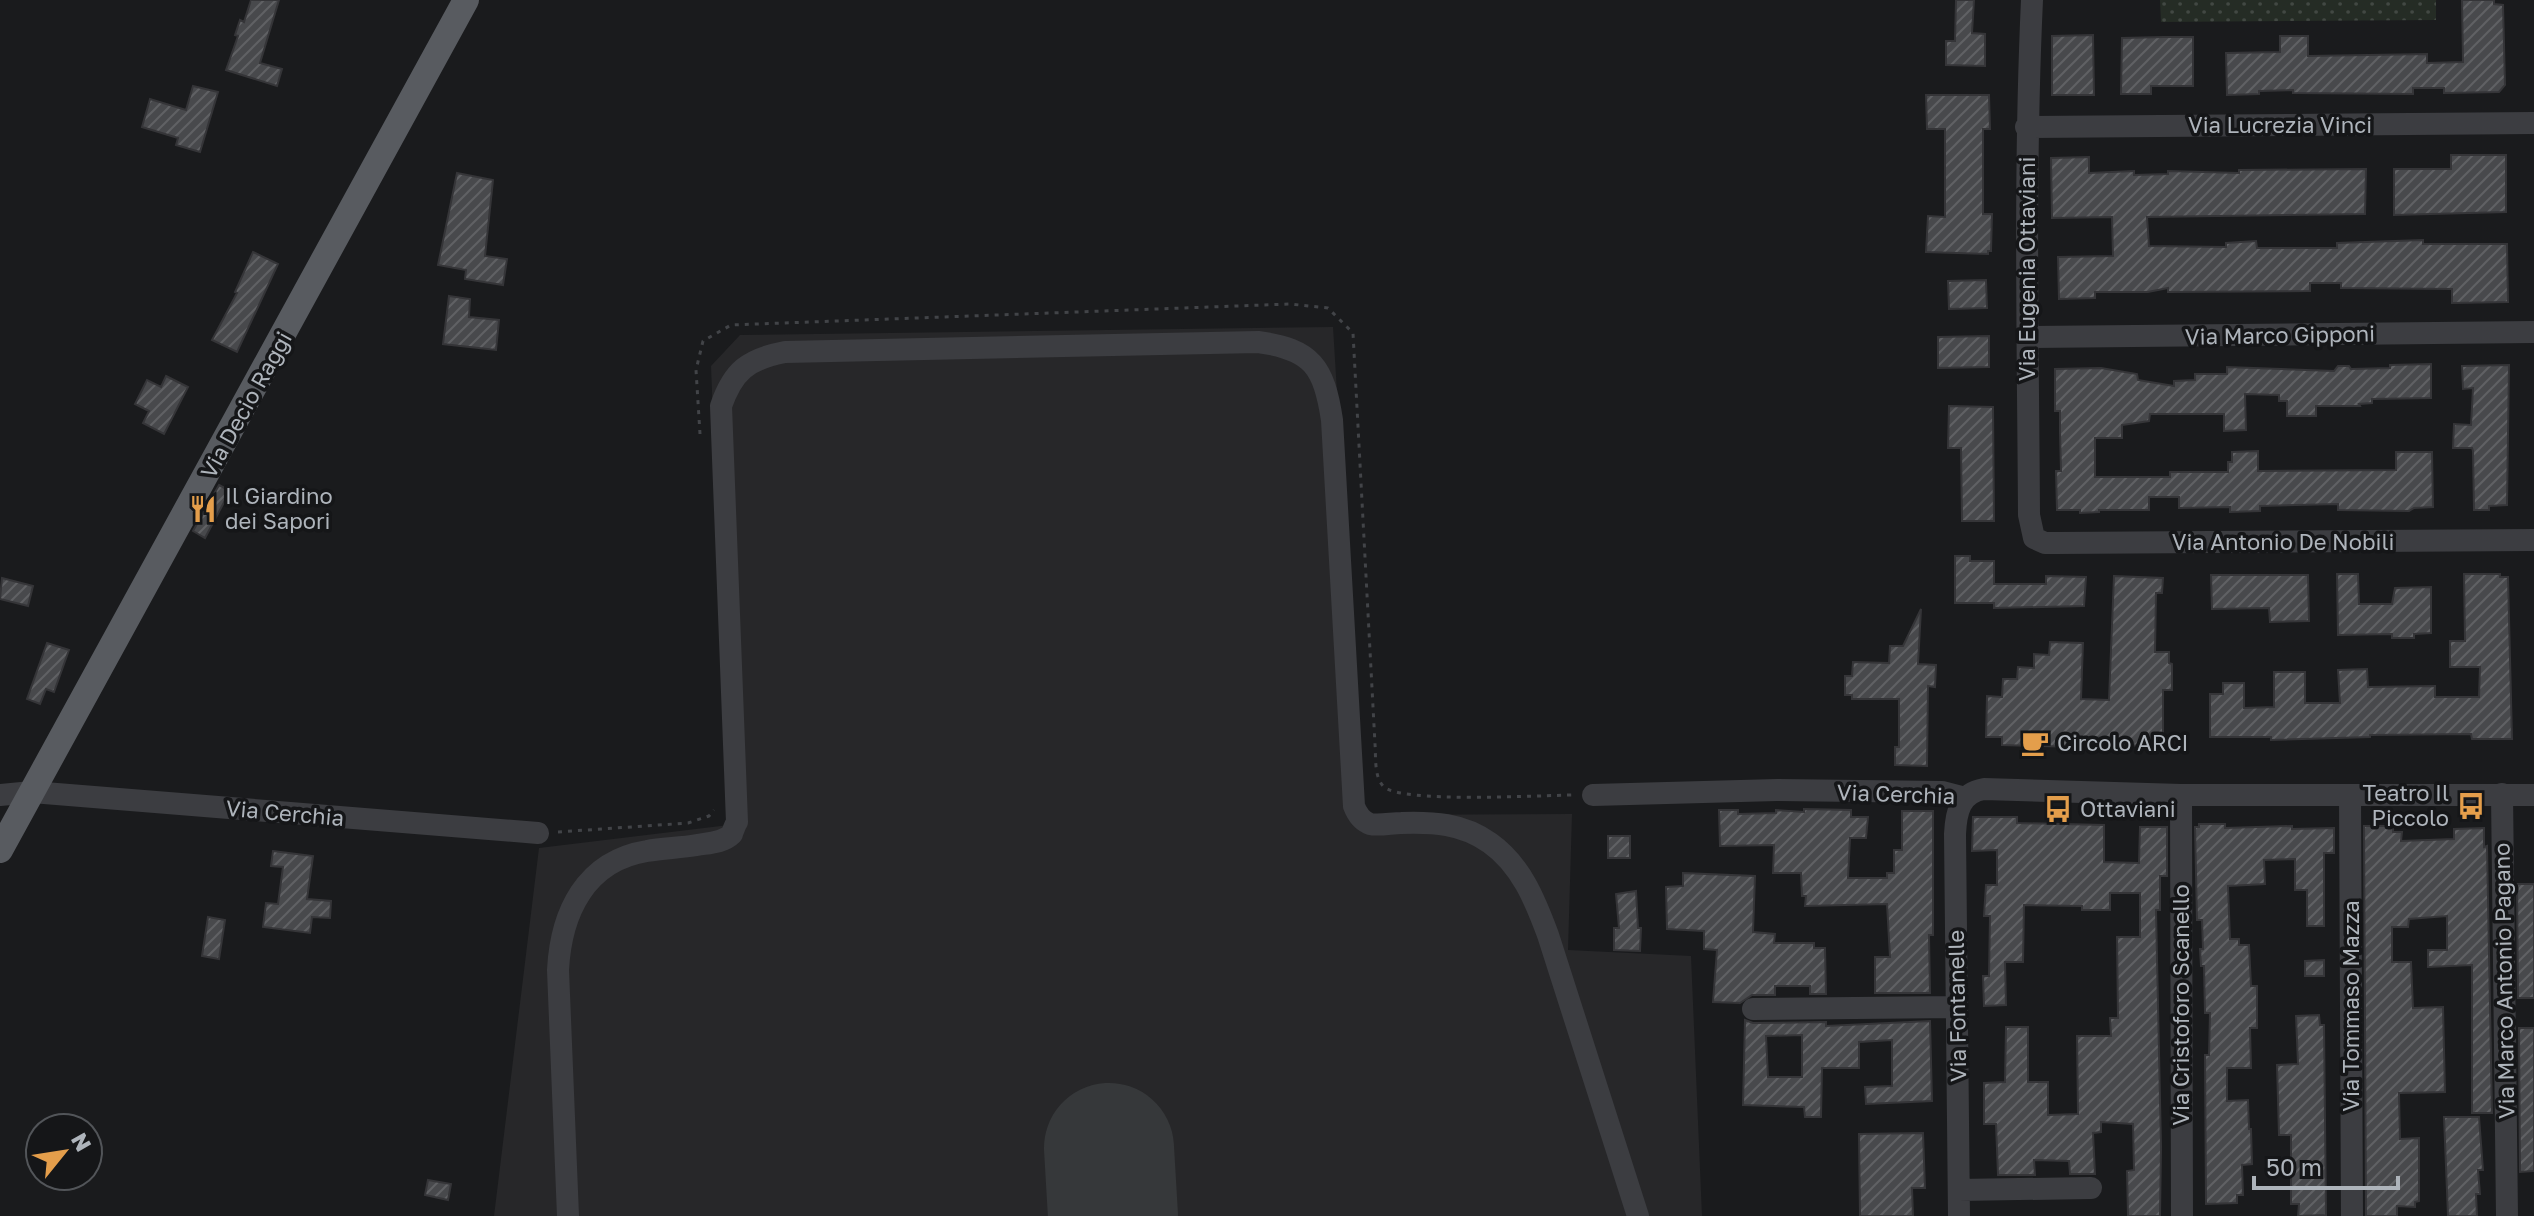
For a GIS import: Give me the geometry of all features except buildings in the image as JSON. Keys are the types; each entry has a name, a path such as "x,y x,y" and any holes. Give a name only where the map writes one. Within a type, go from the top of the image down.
{"main road":[{"name":"Via Decio Raggi","path":"0,850 466,0"}],"street":[{"name":"Via Eugenia Ottaviani","path":"2032,0 2026,127 2029,515 2034,538"},
{"name":"Via Lucrezia Vinci","path":"2026,127 2534,123"},
{"name":"Via Marco Gipponi","path":"2027,337 2534,332"},
{"path":"568,1216 558,970 560,943 573,902 606,865 644,851 720,841 732,833 737,822 721,406 729,383 744,367 765,356 785,352 1258,342 1286,346 1304,356 1318,370 1328,392 1354,806 1358,816 1371,824 1433,822 1463,828 1491,843 1515,866 1533,896 1548,935 1638,1216"},
{"name":"Via Antonio De Nobili","path":"2034,538 2045,543 2534,540"},
{"name":"Via Cerchia","path":"1593,795 1777,790 1942,792 1965,798 1984,789 2181,795 2534,795"},
{"name":"Via Cerchia","path":"0,795 32,792 538,833"},
{"name":"Via Marco Antonio Pagano","path":"2502,794 2507,1216"},
{"name":"Via Cristoforo Scanello","path":"2181,795 2182,1216"},
{"name":"Via Tommaso Mazza","path":"2350,795 2352,1216"},
{"name":"Via Fontanelle","path":"1959,1216 1955,834 1958,810 1965,798"},
{"path":"1753,1009 1957,1007"},
{"path":"1959,1190 2091,1188"}],"path":[{"path":"700,447 696,370 703,341 731,325 1290,304 1328,308 1353,333 1375,744 1378,776 1382,785 1389,791 1418,797 1593,795"},
{"path":"538,833 688,823 709,816 716,809"}],"shaded area":[{"path":"2160,0 2436,0 2436,20 2161,22"},
{"path":"1333,327 1363,815 1572,814 1568,950 1691,956 1702,1216 494,1216 539,848 729,825 711,366 740,335"}],"runway":[{"path":"1109,1148 1113,1216"}],"place":[{"name":"Il Giardino dei Sapori","path":"203,509"},
{"name":"Circolo ARCI","path":"2035,743"},
{"name":"Teatro Il Piccolo","path":"2471,806"},
{"name":"Ottaviani","path":"2058,809"}]}
